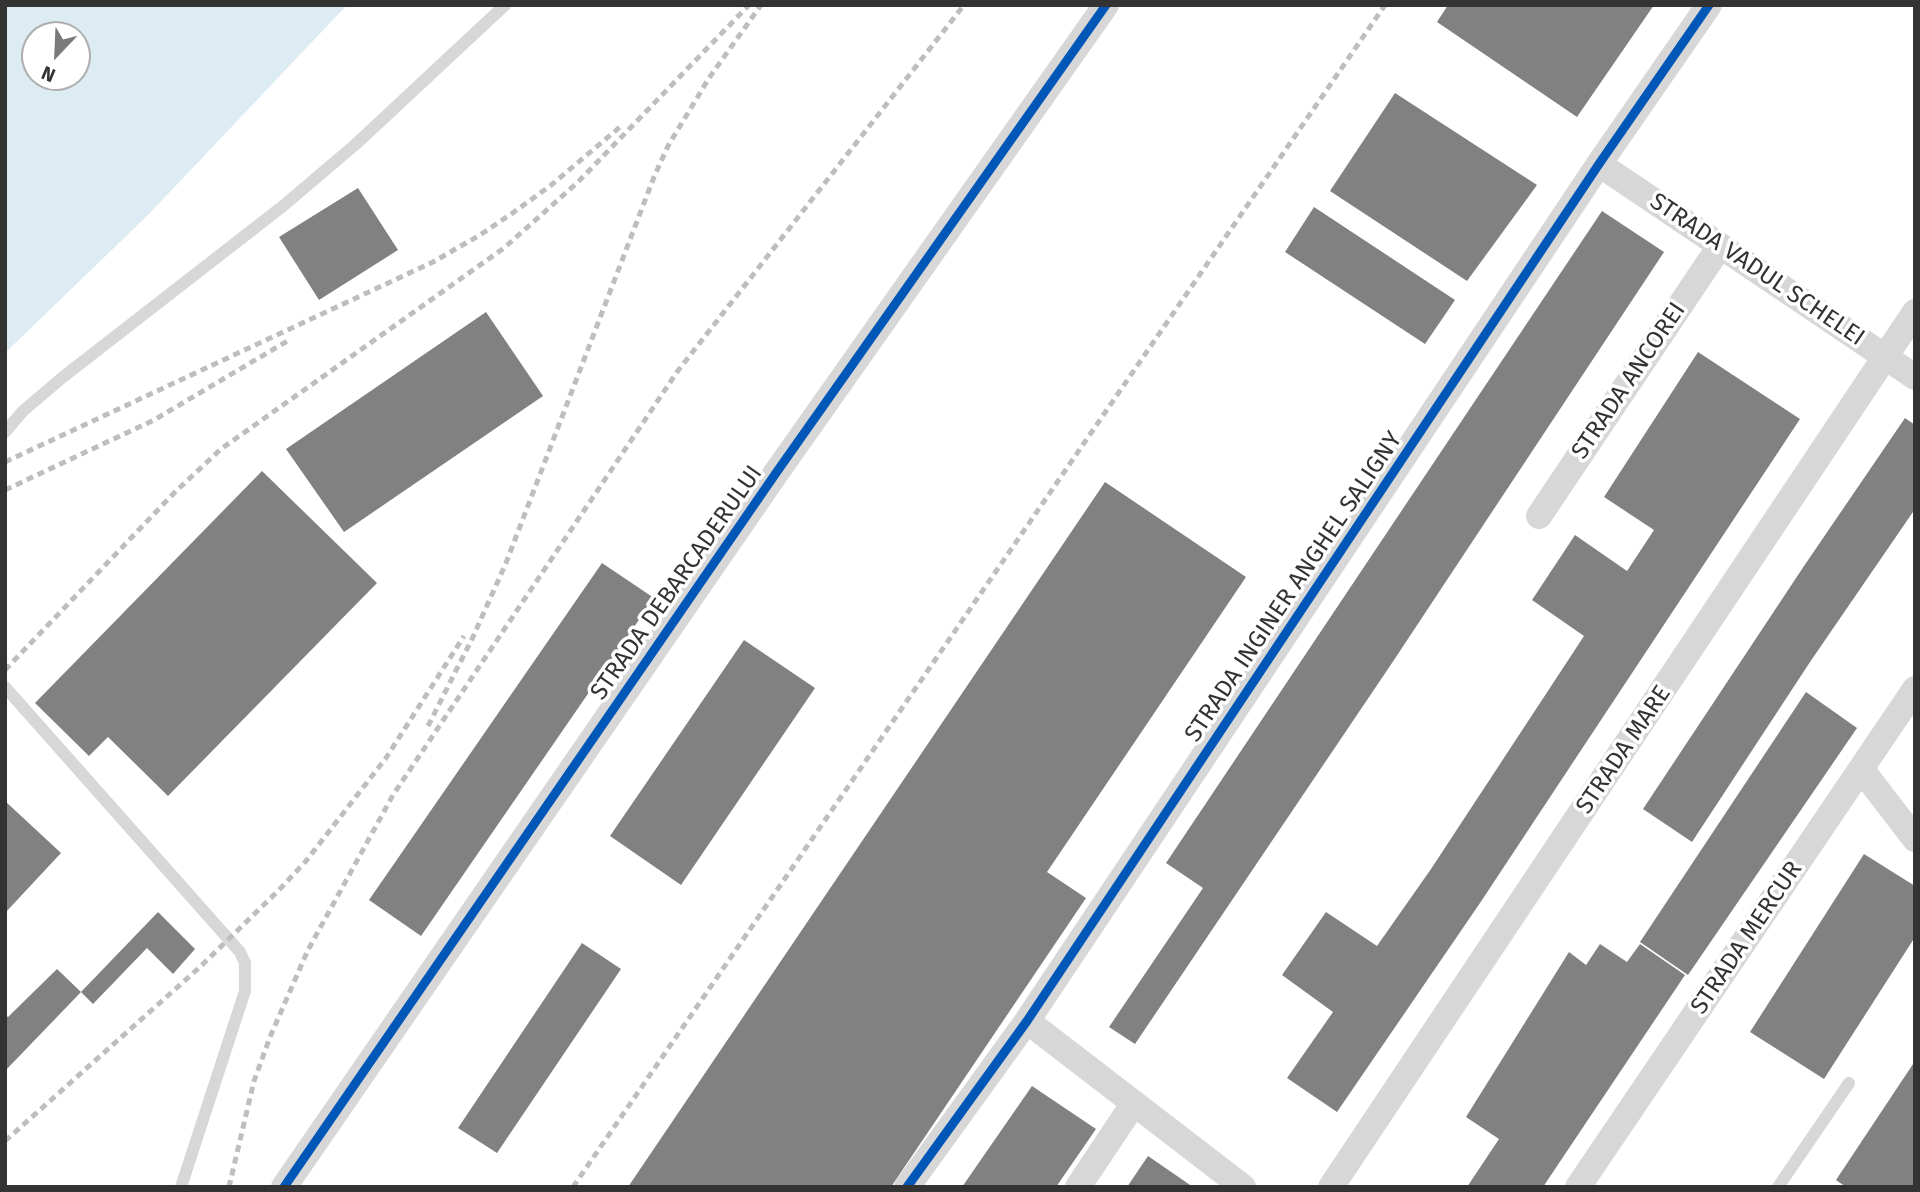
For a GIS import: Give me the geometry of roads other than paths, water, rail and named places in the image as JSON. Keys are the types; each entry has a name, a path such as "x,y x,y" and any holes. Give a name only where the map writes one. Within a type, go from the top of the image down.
{"street":[{"name":"STRADA DEBARCADERULUI","path":"284,1187 776,473 1106,5"},
{"name":"STRADA INGINER ANGHEL SALIGNY","path":"907,1187 1027,1021 1599,164 1709,5"},
{"name":"STRADA VADUL SCHELEI","path":"1599,164 1915,377"},
{"name":"STRADA ANCOREI","path":"1539,516 1720,246"},
{"name":"STRADA MARE","path":"1331,1187 1915,312"},
{"name":"STRADA MERCUR","path":"1578,1187 1915,688"},
{"path":"1862,770 1915,839"},
{"path":"1027,1021 1243,1187"},
{"path":"1078,1187 1134,1103"}],"lane":[{"path":"5,432 23,411 63,377 283,206 356,144 505,5"},
{"path":"5,687 240,952 245,963 245,991 181,1187"},
{"path":"1778,1187 1849,1083"}],"railway":[{"path":"5,670 174,493 221,449 504,248 578,182 749,5"},
{"path":"428,726 472,639 506,563 668,146 709,78 761,5"},
{"path":"229,1187 254,1081 270,1037 308,950 393,795 677,372 964,5"},
{"path":"573,1187 1385,5"},
{"path":"5,462 433,262 514,212 550,186 620,127"},
{"path":"5,490 154,420 289,340"},
{"path":"5,1141 200,967 306,861 386,758 464,636"}]}
